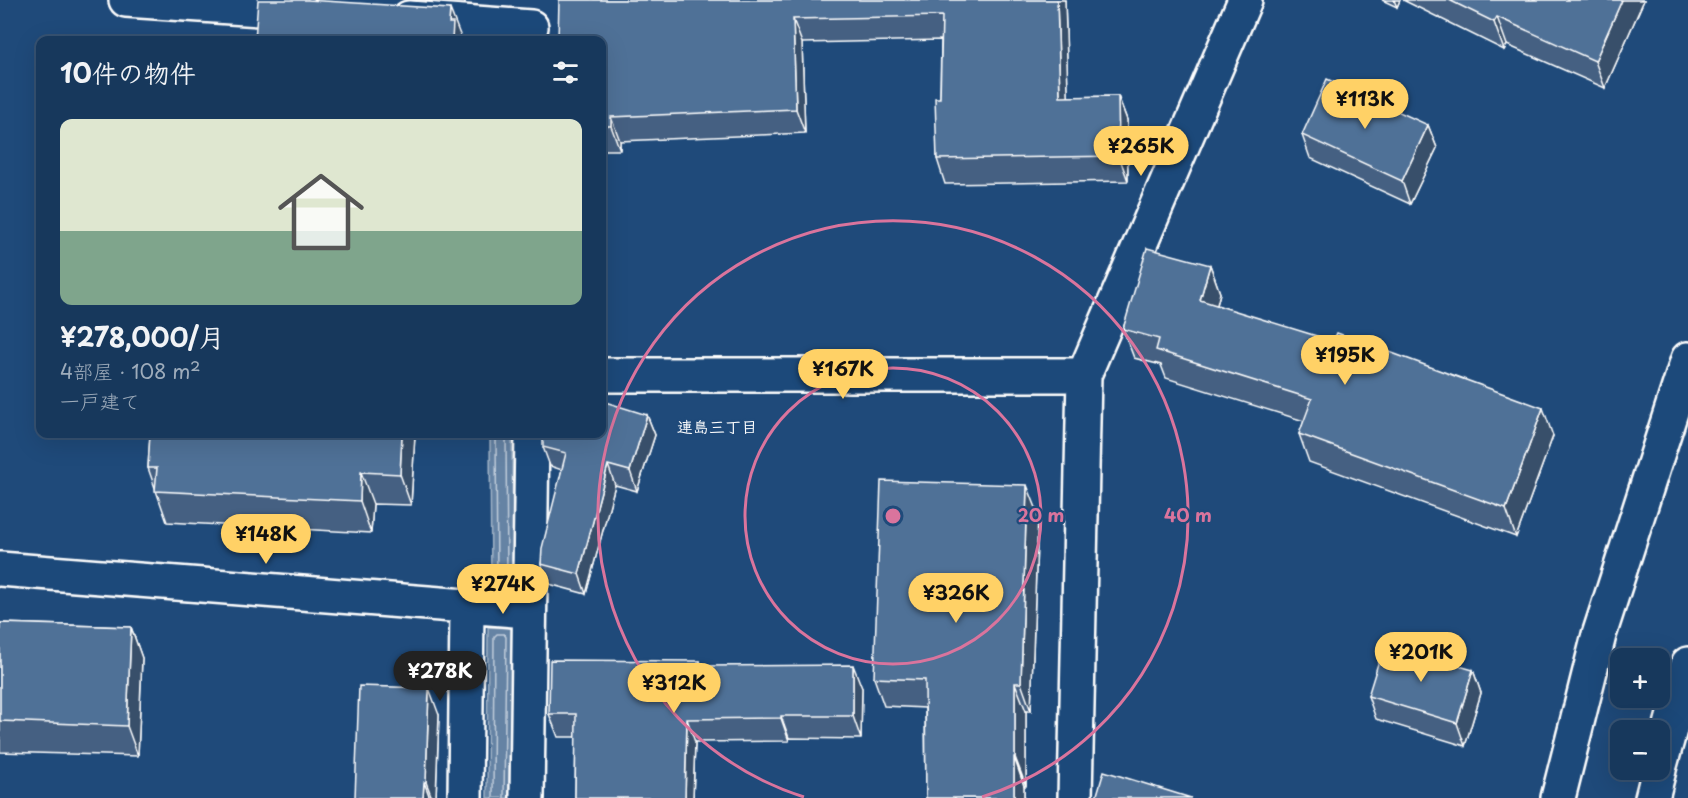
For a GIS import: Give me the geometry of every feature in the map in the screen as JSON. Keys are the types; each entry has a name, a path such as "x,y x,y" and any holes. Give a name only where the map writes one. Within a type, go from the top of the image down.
{"street":[{"path":"126,0 328,13"},
{"path":"1075,798 1084,375 1245,0"},
{"path":"376,16 528,24"},
{"path":"1558,798 1599,635 1688,358"},
{"path":"606,375 1084,375"},
{"path":"527,798 532,438"},
{"path":"0,569 528,611"},
{"path":"465,798 467,606"},
{"path":"1670,729 1688,664"},
{"path":"1652,798 1656,780"}],"water":[{"path":"490,438 512,438 513,591 491,592"},
{"path":"488,627 512,628 509,798 487,798"}],"building":[{"path":"258,0 308,0 450,9 449,23 453,23 452,36 255,36"},
{"path":"559,0 1057,0 1060,97 1118,96 1119,156 937,159 935,98 940,98 942,16 793,19 796,109 611,117 611,126 606,126 606,36 558,36"},
{"path":"1449,0 1622,0 1595,61 1497,17 1494,22"},
{"path":"1327,79 1428,125 1402,181 1302,135"},
{"path":"1147,248 1210,265 1200,300 1333,341 1337,333 1543,408 1506,509 1299,434 1312,399 1156,350 1159,339 1123,329"},
{"path":"606,402 647,415 630,471 608,465 579,574 541,564 542,548 566,453 543,447 543,438 606,438"},
{"path":"150,438 402,438 400,474 361,472 360,501 155,491 157,468 148,468"},
{"path":"881,481 1027,485 1021,683 1015,683 1014,798 926,798 925,680 874,678"},
{"path":"0,623 131,627 127,726 0,721"},
{"path":"1384,644 1473,670 1457,723 1368,696"},
{"path":"550,660 700,661 700,666 853,665 853,716 687,719 685,798 575,798 576,714 549,714"},
{"path":"359,686 429,688 426,782 424,782 423,798 355,798"},
{"path":"1104,771 1191,798 1096,798"}],"district":[{"name":"連島三丁目","path":"717,427"}]}
